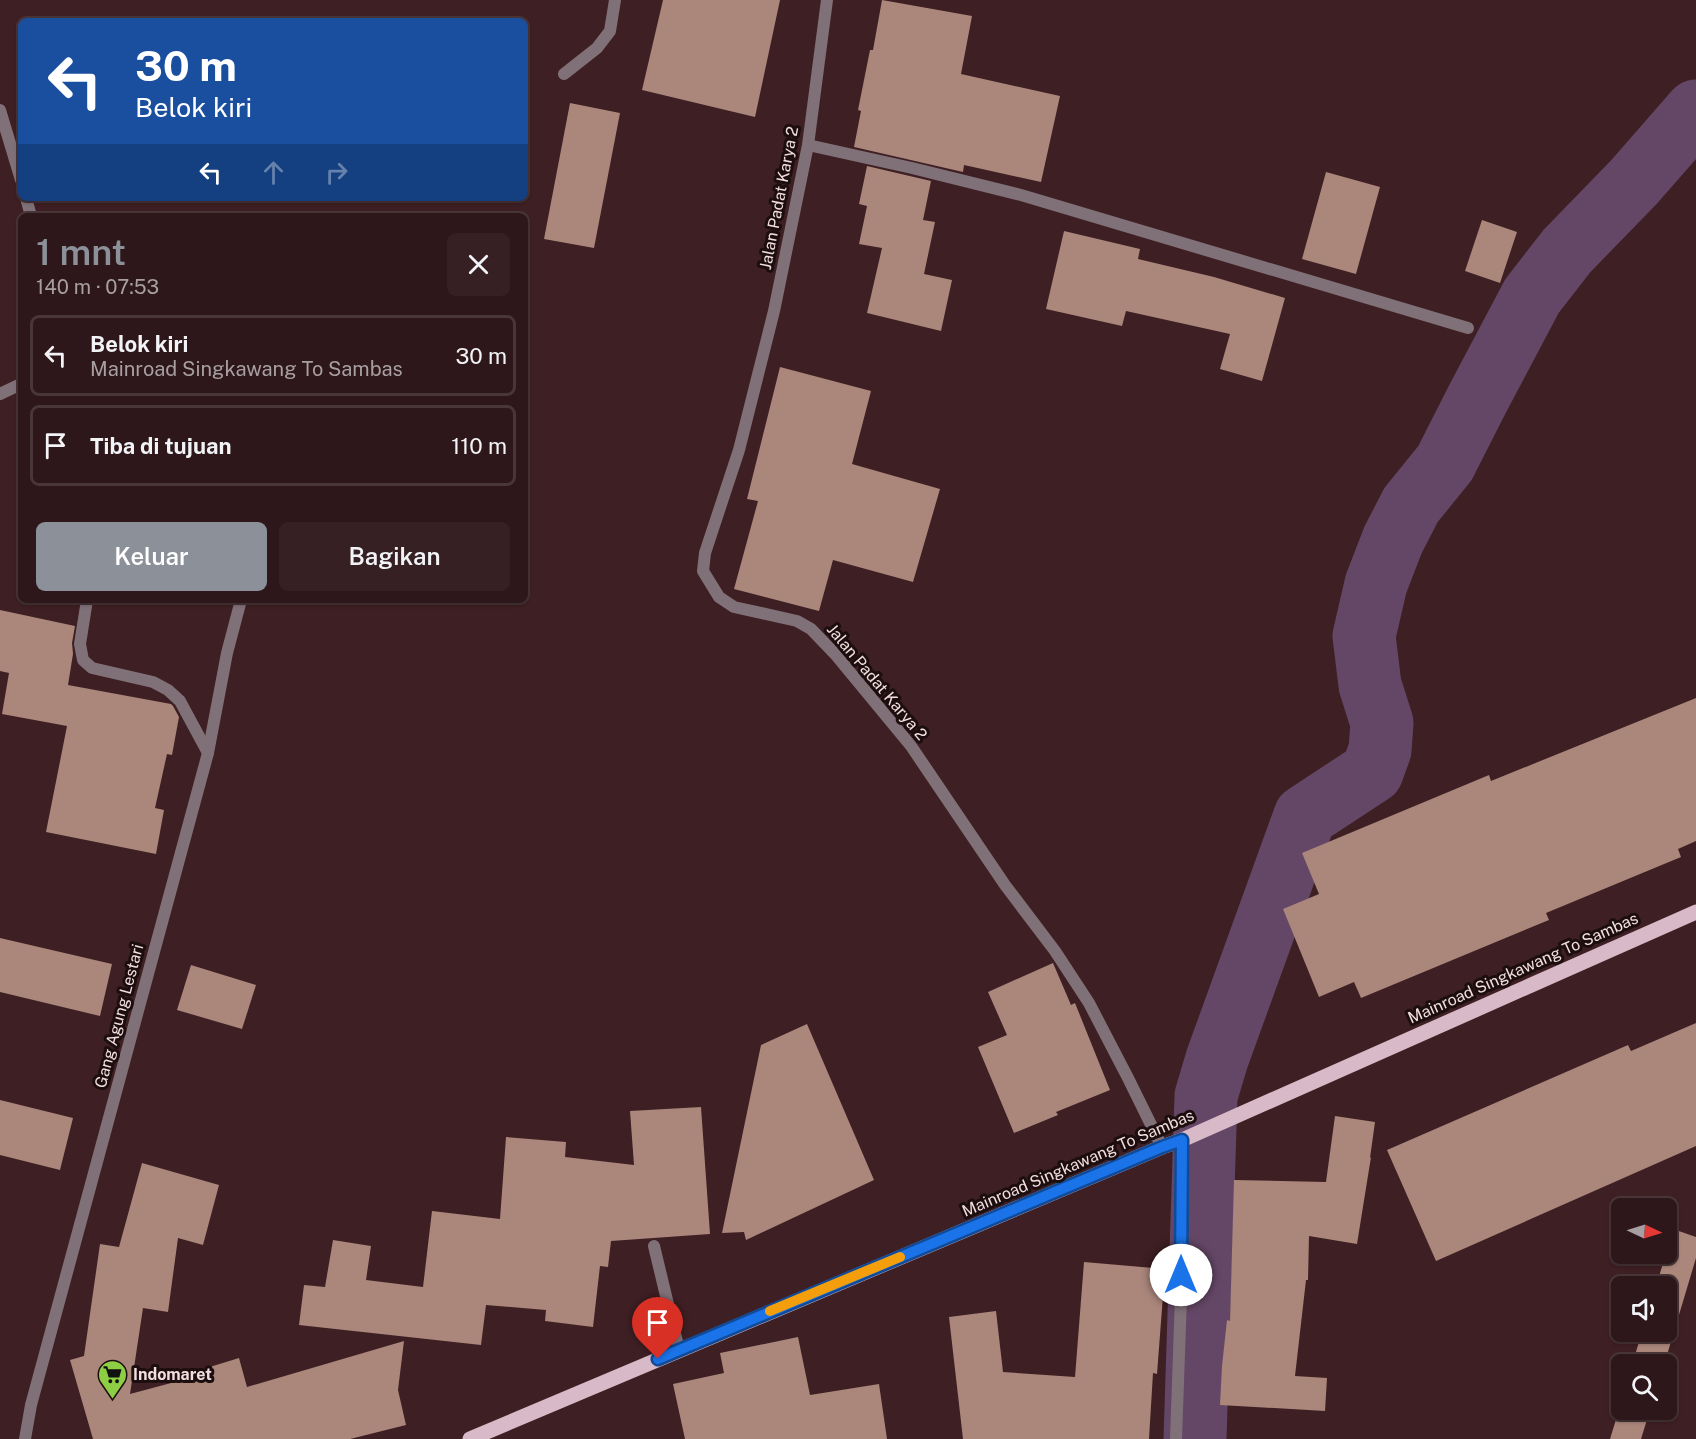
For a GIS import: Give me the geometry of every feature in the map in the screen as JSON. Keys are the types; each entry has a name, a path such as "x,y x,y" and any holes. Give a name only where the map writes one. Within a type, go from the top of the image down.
{"main road":[{"name":"Mainroad Singkawang To Sambas","path":"470,1439 1182,1140 1696,912"}],"street":[{"path":"564,74 597,48 610,31 615,0"},
{"name":"Jalan Padat Karya 2","path":"827,0 808,145 771,322 739,450 705,553 703,572 719,597 734,607 797,621 811,630 835,654 911,746 1005,885 1055,951 1089,1003 1162,1147"},
{"path":"0,110 18,170"},
{"path":"808,145 1021,195 1468,328"},
{"path":"0,394 18,385"},
{"path":"87,603 80,644 83,660 92,668 153,682 168,690 180,701 208,753"},
{"name":"Gang Agung Lestari","path":"25,1439 31,1405 208,753 227,653 240,603"},
{"path":"1176,1439 1181,1297 1182,1140"},
{"path":"654,1246 679,1350"}],"building":[{"path":"663,0 780,0 755,117 642,90"},
{"path":"882,0 972,16 961,74 1060,96 1041,182 964,165 963,172 854,147 861,111 858,110 870,50 873,50"},
{"path":"570,103 620,113 594,248 544,239"},
{"path":"867,166 931,181 923,220 935,222 924,274 952,280 941,331 867,313 882,248 859,244 867,206 859,204"},
{"path":"1326,172 1380,187 1356,274 1302,259"},
{"path":"1482,220 1517,232 1500,283 1465,271"},
{"path":"1064,231 1140,249 1138,259 1214,277 1285,298 1262,381 1220,369 1230,334 1126,311 1122,326 1046,309"},
{"path":"780,367 871,391 852,464 940,489 913,582 833,560 819,611 734,589 758,501 747,499"},
{"path":"0,610 75,626 68,685 173,706 179,717 172,755 167,754 155,808 164,810 156,854 46,832 67,726 2,714 9,673 0,671"},
{"path":"1696,698 1696,841 1678,849 1681,857 1546,913 1549,920 1361,998 1354,982 1319,997 1283,909 1319,894 1302,853 1489,775 1491,781"},
{"path":"0,938 112,964 100,1016 0,992"},
{"path":"1053,963 1071,1005 1075,1003 1110,1090 1056,1112 1058,1115 1014,1133 978,1047 1007,1035 988,992"},
{"path":"191,965 256,985 242,1029 177,1010"},
{"path":"1696,1023 1696,1146 1436,1261 1387,1150 1628,1045 1631,1051"},
{"path":"807,1024 874,1180 746,1240 744,1232 722,1233 761,1045"},
{"path":"0,1100 73,1118 60,1170 0,1155"},
{"path":"701,1107 710,1234 611,1241 608,1267 600,1266 593,1327 545,1321 546,1310 486,1305 481,1345 299,1325 304,1285 325,1287 333,1240 371,1246 366,1280 423,1287 432,1211 500,1219 506,1137 566,1142 565,1157 634,1165 630,1111"},
{"path":"1335,1116 1375,1122 1357,1244 1309,1236 1308,1280 1306,1280 1295,1376 1327,1378 1325,1411 1220,1405 1227,1320 1230,1321 1234,1180 1326,1182"},
{"path":"142,1163 219,1185 203,1245 178,1238 168,1312 143,1308 130,1394 201,1375 200,1370 239,1358 247,1387 404,1341 398,1390 406,1425 350,1439 93,1439 70,1360 84,1356 100,1244 119,1247"},
{"path":"1677,1230 1696,1237 1696,1258 1677,1322 1677,1276 1659,1276 1663,1264 1677,1264"},
{"path":"1084,1262 1165,1269 1157,1374 1153,1373 1149,1439 963,1439 949,1317 996,1311 1003,1372 1075,1377"},
{"path":"798,1337 810,1395 879,1384 887,1439 685,1439 673,1384 724,1373 720,1353"},
{"path":"1639,1342 1671,1342 1667,1354 1635,1354"},
{"path":"1616,1420 1647,1420 1641,1439 1610,1439"}],"waterway":[{"path":"1195,1439 1206,1096 1217,1059 1305,816 1372,772 1380,750 1382,723 1370,685 1364,636 1376,584 1393,540 1411,505 1445,463 1532,296 1567,251 1634,182 1696,111"}],"slow traffic":[{"path":"770,1311 900,1257"}],"place":[{"name":"Indomaret","path":"112,1400"}],"route":[{"path":"658,1359 1182,1140 1181,1275"}]}
